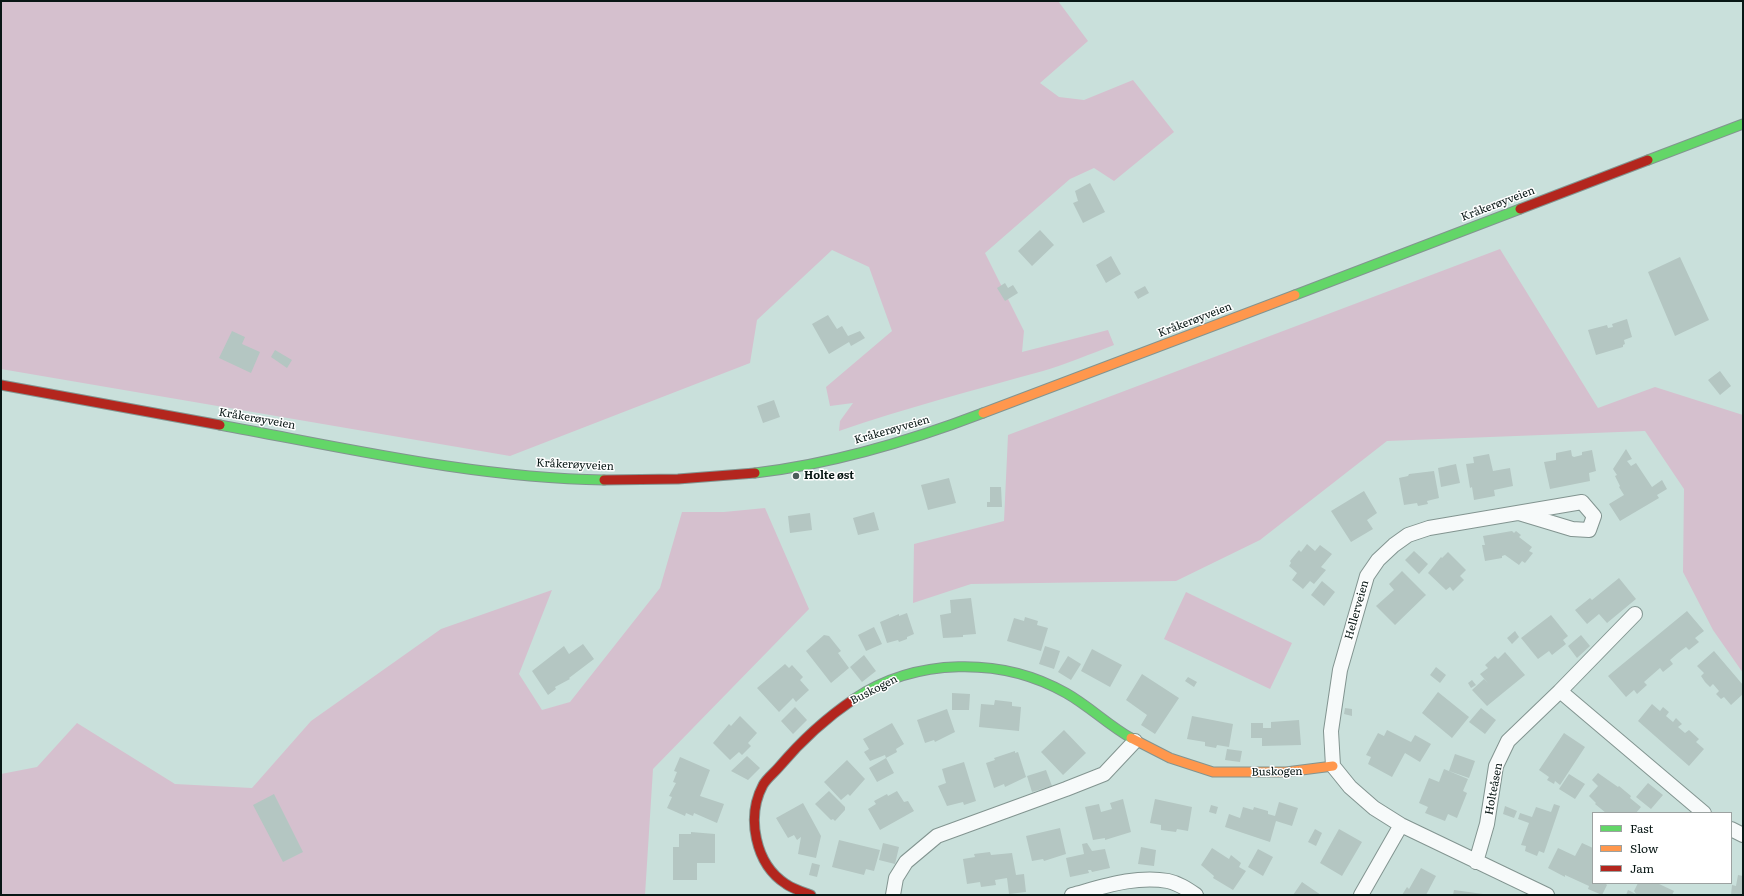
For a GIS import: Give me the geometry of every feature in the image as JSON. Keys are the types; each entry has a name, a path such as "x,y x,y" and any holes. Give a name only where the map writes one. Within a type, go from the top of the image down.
{"main road":[{"name":"Kråkerøyveien","path":"1,385 345,447 486,470 548,477 602,480 694,478 757,472 852,454 922,435 971,418 1743,124"},
{"name":"Buskogen","path":"810,895 786,885 768,869 758,845 755,827 757,806 763,786 793,750 851,700 893,678 945,666 975,666 1009,670 1034,678 1066,694 1136,741 1180,763 1207,771 1286,773 1309,771 1332,766"}],"street":[{"name":"Hellerveien","path":"1332,766 1331,731 1340,670 1366,576 1378,560 1408,535 1429,528 1519,513"},
{"name":"Holteåsen","path":"1476,862 1487,824 1496,766 1508,740 1560,691 1635,614"},
{"path":"1560,691 1703,812"},
{"path":"893,895 896,878 906,862 937,836 1104,774 1136,741"},
{"path":"1332,766 1350,787 1369,804 1401,825 1547,895"},
{"path":"1361,895 1401,825"},
{"path":"1732,830 1743,835"},
{"path":"1072,895 1137,880 1167,881 1183,887 1196,895"}],"shaded area":[{"path":"1,1 1058,1 1088,41 1040,83 1059,97 1084,100 1133,80 1174,132 1114,181 1094,168 1070,179 985,253 1024,331 1022,352 1108,330 1114,345 1052,368 915,407 839,431 840,421 853,403 830,406 826,387 892,331 869,267 832,250 757,320 750,363 510,456 1,369"},
{"path":"1500,249 1598,408 1655,387 1743,415 1743,673 1713,630 1683,572 1684,489 1645,431 1387,441 1260,540 1176,581 971,584 913,603 914,544 1004,521 1008,435"},
{"path":"765,508 809,609 653,769 645,895 1,895 1,774 37,767 77,723 175,784 252,788 311,721 441,629 552,590 519,674 542,710 570,702 660,588 682,512 724,512"},
{"path":"1186,592 1292,643 1270,689 1164,639"}],"building":[{"path":"1090,183 1105,212 1083,223 1073,203 1078,201 1075,191"},
{"path":"1040,230 1054,245 1032,266 1018,251"},
{"path":"1111,256 1121,274 1106,283 1096,265"},
{"path":"1680,257 1709,320 1675,336 1648,272"},
{"path":"1005,283 1008,288 1013,285 1018,293 1005,301 997,288"},
{"path":"1145,286 1149,293 1138,299 1134,292"},
{"path":"828,315 837,329 842,326 848,336 860,331 865,338 851,346 849,342 829,354 812,324"},
{"path":"1627,319 1632,337 1624,340 1625,344 1623,347 1596,355 1588,330 1607,325 1608,328 1613,327 1612,324"},
{"path":"232,331 245,337 242,344 260,352 251,373 219,358"},
{"path":"275,350 292,360 287,368 271,357"},
{"path":"1720,371 1731,386 1720,395 1708,380"},
{"path":"774,400 780,417 763,423 757,406"},
{"path":"1626,449 1632,459 1627,461 1631,466 1636,463 1652,487 1662,480 1667,489 1657,495 1659,498 1620,521 1609,504 1624,495 1619,487 1620,486 1615,476 1617,475 1613,469"},
{"path":"1571,450 1572,456 1574,457 1582,455 1582,452 1592,450 1596,471 1589,473 1590,481 1550,489 1544,462 1556,460 1556,453"},
{"path":"1489,454 1493,471 1510,468 1513,486 1494,490 1495,496 1474,500 1472,487 1470,488 1466,464 1474,463 1473,457"},
{"path":"1456,464 1460,483 1441,487 1438,468"},
{"path":"1434,471 1439,498 1427,501 1428,504 1418,506 1417,503 1404,505 1399,478 1408,476 1409,474"},
{"path":"949,478 956,503 928,510 921,485"},
{"path":"990,487 1001,487 1002,507 987,507 987,502 990,502"},
{"path":"1364,491 1377,513 1367,520 1373,529 1351,542 1331,511"},
{"path":"874,512 879,530 858,535 853,518"},
{"path":"810,513 812,530 790,533 788,516"},
{"path":"1512,531 1514,533 1516,531 1521,535 1519,537 1532,547 1529,551 1533,553 1525,563 1522,561 1519,565 1505,555 1502,556 1502,558 1485,561 1482,545 1485,545 1483,536"},
{"path":"1307,544 1315,551 1320,545 1332,554 1321,567 1326,570 1314,584 1310,581 1303,589 1292,580 1297,573 1289,566 1291,563 1290,561 1299,550 1301,552"},
{"path":"1414,551 1428,564 1419,574 1405,560"},
{"path":"1448,552 1466,570 1460,576 1464,580 1453,591 1450,587 1446,590 1428,573 1441,557 1442,558"},
{"path":"1402,571 1426,595 1395,625 1376,606 1394,590 1389,584"},
{"path":"1619,578 1636,599 1607,623 1599,614 1587,624 1575,610 1590,598 1592,600"},
{"path":"1322,581 1335,592 1324,606 1311,595"},
{"path":"971,598 976,634 963,635 963,637 943,638 940,615 951,613 950,600"},
{"path":"1687,611 1704,631 1695,638 1699,642 1689,650 1686,647 1678,653 1670,660 1673,664 1663,672 1660,668 1644,682 1647,685 1637,694 1634,690 1626,697 1608,676"},
{"path":"907,613 914,634 899,642 898,640 887,643 880,622 899,614 899,616"},
{"path":"1551,615 1568,636 1563,640 1566,644 1552,655 1549,651 1538,659 1521,638"},
{"path":"1025,617 1038,621 1037,625 1048,628 1041,651 1007,641 1014,618 1024,621"},
{"path":"874,627 882,644 866,651 858,635"},
{"path":"1515,631 1519,637 1512,644 1507,638"},
{"path":"824,635 829,636 841,651 838,653 849,668 831,683 806,651"},
{"path":"1581,635 1590,646 1577,658 1568,646"},
{"path":"583,644 594,659 569,678 570,679 555,687 556,689 548,695 532,671 564,646 569,654"},
{"path":"1045,646 1060,651 1054,669 1039,664"},
{"path":"1092,649 1122,665 1110,687 1081,671"},
{"path":"1714,651 1743,685 1743,694 1731,705 1724,697 1721,699 1716,694 1719,691 1713,684 1710,687 1705,682 1701,676 1704,673 1697,666"},
{"path":"1505,652 1525,675 1487,706 1472,690 1484,679 1488,683 1480,674 1488,668 1485,665 1495,656 1498,659"},
{"path":"864,655 876,671 862,682 850,667"},
{"path":"1068,656 1081,664 1071,680 1058,672"},
{"path":"785,664 789,668 792,665 803,677 800,680 809,690 796,702 793,698 779,712 757,688"},
{"path":"1436,667 1446,675 1440,683 1430,675"},
{"path":"1142,674 1179,698 1155,734 1141,725 1147,715 1126,700"},
{"path":"1188,677 1197,682 1194,687 1185,681"},
{"path":"1472,680 1476,685 1471,688 1468,683"},
{"path":"1438,692 1469,717 1452,738 1422,713"},
{"path":"952,693 970,694 969,710 952,710"},
{"path":"995,700 1012,702 1012,706 1021,707 1019,731 979,727 981,704 994,705"},
{"path":"1652,704 1660,711 1663,707 1669,712 1666,716 1673,722 1676,718 1682,724 1678,727 1685,733 1689,730 1699,739 1696,742 1704,749 1689,766 1638,721"},
{"path":"795,707 807,720 793,734 781,721"},
{"path":"1345,708 1352,709 1352,716 1344,714"},
{"path":"1481,708 1496,720 1485,734 1469,722"},
{"path":"947,709 955,732 935,742 934,740 925,743 917,720"},
{"path":"740,716 757,733 748,743 751,746 742,755 739,752 730,760 713,743 729,724 731,726"},
{"path":"1192,716 1233,724 1229,747 1217,745 1216,748 1205,746 1205,742 1187,739"},
{"path":"1299,720 1301,745 1262,746 1262,738 1251,738 1251,723 1263,723 1263,728 1271,728 1271,722"},
{"path":"892,723 904,744 896,749 897,752 886,758 885,755 870,761 864,752 869,749 863,739"},
{"path":"1064,730 1086,753 1063,775 1041,752"},
{"path":"1387,730 1411,742 1415,735 1431,744 1420,762 1405,753 1392,777 1368,764 1371,757 1366,755 1378,733 1384,736"},
{"path":"1564,733 1585,747 1560,785 1555,781 1554,784 1547,780 1549,777 1539,770"},
{"path":"1227,749 1242,751 1240,762 1225,760"},
{"path":"1015,751 1015,753 1018,752 1026,777 1005,787 1004,784 994,788 986,763 995,760 994,758"},
{"path":"1455,754 1475,761 1469,778 1449,771"},
{"path":"747,756 760,768 748,780 731,771"},
{"path":"680,757 710,770 700,796 724,804 717,823 694,813 693,816 686,813 685,816 667,808 672,797 669,796 676,783 673,782 677,772 674,771"},
{"path":"886,758 894,773 877,782 869,768"},
{"path":"847,760 865,779 850,796 848,794 841,800 824,782"},
{"path":"964,762 976,801 964,805 963,802 947,806 938,786 946,783 942,769"},
{"path":"1444,769 1468,779 1463,791 1467,793 1457,818 1448,814 1445,821 1425,813 1428,807 1419,803 1429,778 1439,782"},
{"path":"1046,770 1052,786 1032,792 1027,776"},
{"path":"1598,773 1618,787 1619,786 1641,807 1637,812 1605,812 1595,804 1596,803 1589,796 1598,786 1592,780"},
{"path":"1569,774 1585,784 1575,799 1559,789"},
{"path":"1648,783 1663,795 1651,809 1636,797"},
{"path":"829,791 845,807 845,810 835,821 833,819 831,820 815,804"},
{"path":"897,791 904,802 908,801 914,811 880,830 868,809 876,804 874,801 887,794 888,796"},
{"path":"274,794 303,852 283,862 253,805"},
{"path":"1123,799 1131,832 1105,840 1105,838 1093,840 1085,807 1099,804 1101,812 1112,809 1110,803"},
{"path":"1155,799 1192,807 1188,831 1177,829 1176,832 1161,830 1161,825 1150,823"},
{"path":"1279,802 1298,808 1292,826 1276,821 1270,842 1225,827 1229,814 1240,818 1243,807 1253,810 1254,807 1268,811 1268,814 1275,816"},
{"path":"803,803 821,836 816,858 798,854 801,837 797,840 794,835 788,838 776,818"},
{"path":"1554,804 1560,806 1544,853 1539,851 1537,856 1525,851 1526,846 1521,845 1529,823 1518,819 1520,813 1532,817 1536,807 1551,812"},
{"path":"1211,805 1218,807 1216,814 1209,812"},
{"path":"1505,806 1517,811 1514,818 1503,814"},
{"path":"1060,828 1066,854 1044,861 1043,859 1032,861 1026,836"},
{"path":"1315,829 1322,833 1316,846 1308,842"},
{"path":"1339,829 1362,842 1342,876 1320,863"},
{"path":"691,832 715,834 715,863 697,863 697,880 673,880 673,847 679,847 679,834 691,834"},
{"path":"839,840 880,850 874,871 866,869 864,875 832,867"},
{"path":"883,843 899,847 895,864 879,860"},
{"path":"1087,843 1092,851 1105,849 1110,868 1092,872 1091,870 1088,870 1089,873 1070,877 1066,858 1084,854 1082,844"},
{"path":"1582,843 1592,848 1592,884 1607,885 1602,895 1588,889 1589,886 1565,875 1565,877 1548,868 1558,848 1575,856"},
{"path":"1141,847 1156,850 1154,866 1138,864"},
{"path":"1212,848 1229,859 1231,855 1241,863 1239,867 1246,871 1233,890 1213,878 1214,876 1201,865"},
{"path":"1258,849 1273,857 1263,876 1248,867"},
{"path":"990,852 991,855 1012,853 1016,875 1024,874 1026,892 1009,894 1007,878 995,880 996,885 981,887 980,882 967,884 963,859 975,857 974,854"},
{"path":"812,863 820,865 817,877 809,875"},
{"path":"1421,868 1436,876 1426,895 1402,895 1407,887 1409,889"},
{"path":"1738,875 1743,876 1743,895 1731,895 1732,885 1736,886"},
{"path":"1302,882 1321,895 1293,895"},
{"path":"1638,884 1659,884 1674,891 1672,895 1626,895 1628,890 1636,894 1634,891"},
{"path":"1454,890 1483,894 1483,895 1453,895"}],"traffic: fast":[{"path":"1648,160 1743,124"},
{"path":"1295,295 1520,209"},
{"path":"755,473 813,464 870,450 927,433 983,413"},
{"path":"220,425 363,452 459,468 507,474 604,480"},
{"path":"854,699 878,685 931,669 958,667 986,668 1014,673 1041,681 1066,693 1131,738"}],"traffic: slow":[{"path":"983,413 1295,295"},
{"path":"1131,738 1170,758 1213,772 1286,772 1333,766"}],"traffic: jam":[{"path":"1520,209 1648,160"},
{"path":"1,385 220,425"},
{"path":"604,480 678,479 755,473"},
{"path":"811,895 786,884 775,875 767,865 756,839 755,811 758,798 765,782 814,730 854,699"}],"place":[{"name":"Holte øst","path":"796,476"}]}
